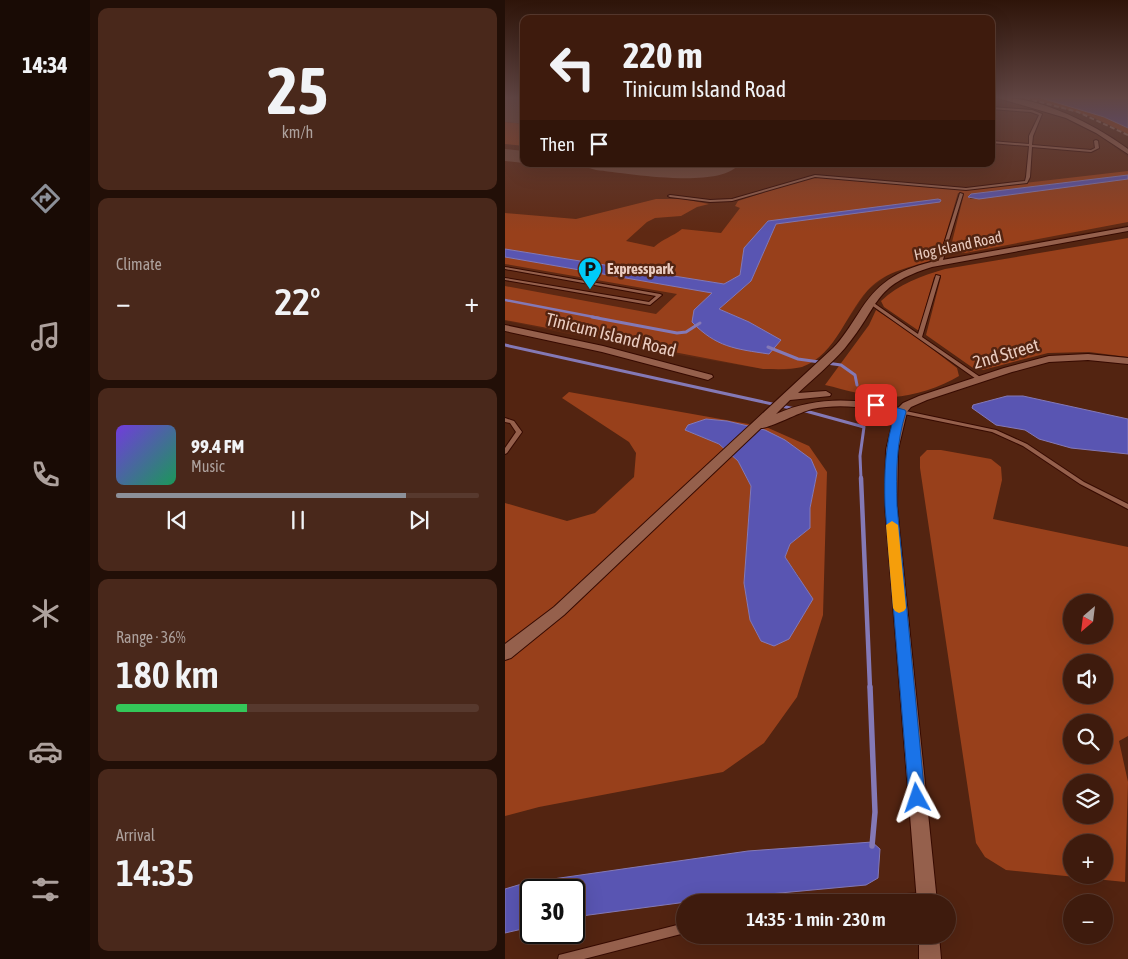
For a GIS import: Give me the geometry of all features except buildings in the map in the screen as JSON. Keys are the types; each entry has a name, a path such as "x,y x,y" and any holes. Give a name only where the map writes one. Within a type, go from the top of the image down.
{"street":[{"path":"1116,143 1128,152"},
{"name":"Hog Island Road","path":"731,448 846,340 869,302 891,280 941,263 1128,229"},
{"name":"Tinicum Island Road","path":"505,328 603,348 708,377"},
{"name":"2nd Street","path":"901,412 913,402 1026,365 1059,358 1100,357 1128,361"},
{"path":"785,399 828,394 849,396 901,412 895,432 890,465 891,506 926,894"},
{"path":"505,653 559,610 731,448 769,422 789,412 810,405 831,402 876,405"},
{"path":"929,944 930,959"}],"lane":[{"path":"998,143 1091,151 1097,148 1096,143"},
{"path":"669,196 710,201 732,200 815,176 959,189 1022,183 1026,182 1028,177 1030,143"},
{"path":"941,263 961,194"},
{"path":"505,268 660,295 650,304 505,279"},
{"path":"920,337 938,276"},
{"path":"869,302 981,380"},
{"path":"901,412 994,430 1025,444 1083,483 1128,506"},
{"path":"505,420 512,422 519,432 505,452"},
{"path":"563,959 676,930"}],"shaded area":[{"path":"505,143 520,143 520,167 995,167 995,143 1109,143 1128,157 1128,225 934,260 888,275 868,290 831,344 819,356 802,367 785,370 750,367 626,346 505,321"},
{"path":"520,143 520,146 505,144"},
{"path":"1128,171 1128,175 971,194 970,199 973,199 1128,179 1128,222 965,253 950,250 964,194 958,193 939,258 895,272 879,280 863,296 841,331 824,353 802,367 763,369 505,320 505,286 656,314 677,294 505,264 505,257 713,293 694,310 780,340 749,322 719,309 751,281 776,224 941,201 768,221 744,248 740,275 724,284 505,249 505,213 576,219 656,199 683,199 709,204 697,207 681,216 655,218 647,222 626,241 654,247 682,229 721,233 740,208 735,206 738,201 808,178 824,177 964,190"},
{"path":"1128,175 1128,179 979,199 968,197 971,194"},
{"path":"941,200 940,202 776,224 751,281 719,309 749,322 781,340 769,354 727,346 709,337 692,322 694,310 712,293 505,257 505,249 724,284 740,275 744,248 768,221"},
{"path":"1128,238 1128,357 1089,352 1048,353 983,370 973,368 926,335 941,277 934,277 919,331 884,307 881,301 911,281 945,269"},
{"path":"876,310 910,332 957,368 959,376 927,390 893,397 867,395 825,385 869,325"},
{"path":"569,392 766,427 809,446 827,472 823,615 797,697 764,743 723,772 539,807 505,816 505,503 567,521 595,513 634,477 636,453 629,442 562,398","holes":["706,419 727,421 765,430 817,473 810,508 810,528 790,544 785,557 799,577 761,641 750,620 744,583 751,486 738,461 719,444 686,430"]},
{"path":"1007,396 1023,396 1128,419 1128,454 1071,448 1039,439 1025,430 996,425 972,408 973,405"},
{"path":"706,419 727,421 765,430 785,440 811,459 817,473 810,508 810,528 790,544 785,557 813,599 789,639 774,646 761,641 750,620 744,583 751,486 738,461 719,444 685,430 688,425"},
{"path":"927,450 941,450 991,459 1001,467 1002,480 993,519 1128,547 1128,736 1119,741 1128,782 1125,882 1113,881 1113,834 1063,834 1063,876 1006,870 985,857 976,843 920,468 920,457"},
{"path":"872,842 880,849 878,878 866,885 769,894 676,894 676,903 585,916 585,879 553,879 748,851"},
{"path":"520,884 520,930 505,933 505,889"}],"waterway":[{"path":"505,300 599,318"},
{"path":"592,317 677,333 686,332 700,323"},
{"path":"505,345 795,409"},
{"path":"768,347 798,359 841,365 855,375 857,385"},
{"path":"802,410 864,427 860,456 861,479"},
{"path":"861,478 870,688"},
{"path":"870,687 875,812 872,846"}],"taxiway":[{"path":"505,155 520,157"},
{"path":"620,167 663,172 698,172 720,167"}],"slow traffic":[{"path":"892,525 899,608"}],"place":[{"name":"Expresspark","path":"590,290"}],"route":[{"path":"876,405 901,412 895,432 890,465 891,506 917,798"}]}
